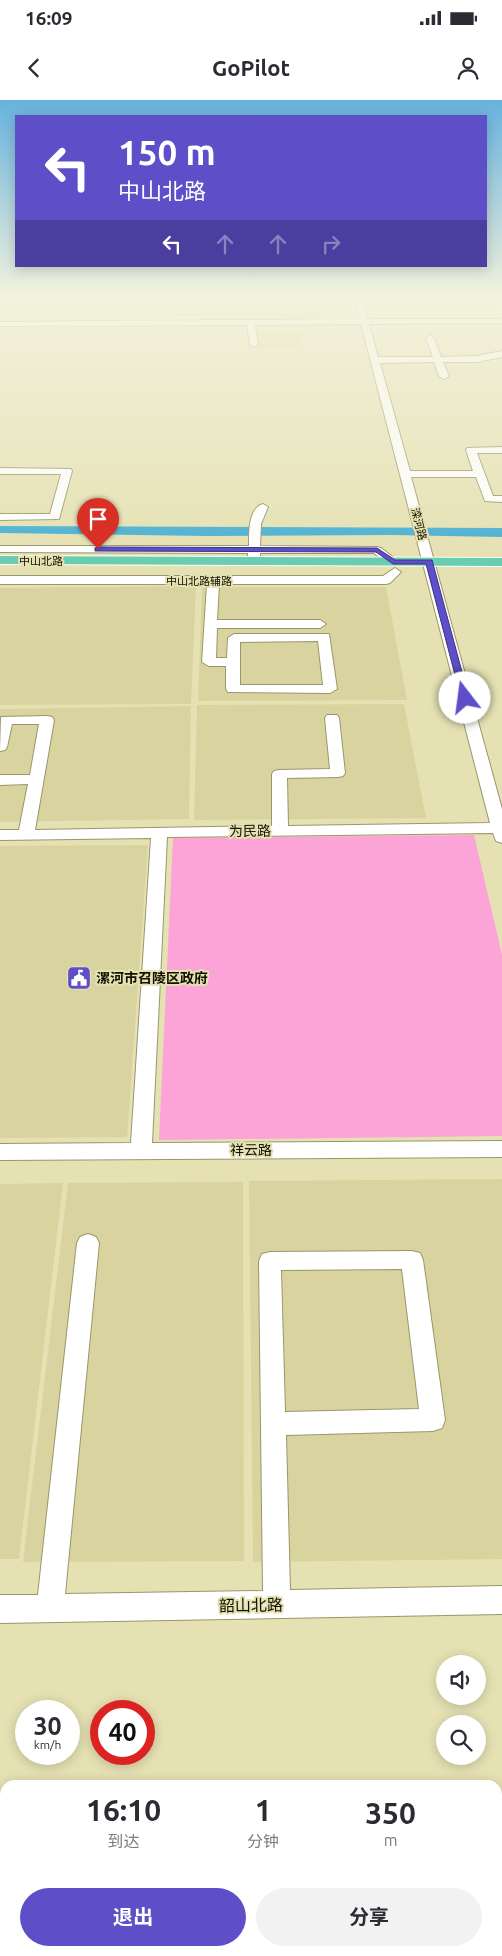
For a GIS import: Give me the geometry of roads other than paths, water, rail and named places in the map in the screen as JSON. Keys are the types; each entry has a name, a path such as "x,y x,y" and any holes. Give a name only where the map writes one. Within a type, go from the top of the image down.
{"main road":[{"name":"中山北路","path":"0,560 254,550 394,567"},
{"name":"中山北路","path":"0,572 430,567 502,562"},
{"name":"中山北路","path":"430,567 502,573"}],"street":[{"name":"滦河路","path":"381,384 501,833"},
{"path":"502,450 471,450 488,500 502,499"},
{"path":"0,472 67,471 55,517 0,517"},
{"path":"406,474 479,474"},
{"path":"0,549 254,550 255,524 263,506"},
{"name":"中山北路辅路","path":"0,580 386,580 394,567"},
{"path":"213,581 209,662 233,662"},
{"path":"210,624 320,624"},
{"path":"324,637 330,689 233,689 233,662 234,638 324,637"},
{"path":"280,831 279,774 338,773 332,718"},
{"path":"0,747 6,720 47,720 26,835"},
{"path":"0,780 36,779"},
{"name":"为民路","path":"0,835 280,831 501,833"},
{"path":"141,1150 159,833"},
{"name":"祥云路","path":"0,1152 502,1149"},
{"path":"50,1608 88,1243"},
{"path":"273,1424 433,1420 412,1260 270,1261 273,1424 278,1604"},
{"name":"韶山北路","path":"0,1608 502,1600"}],"water":[{"path":"0,526 502,528 502,537 0,533"}],"place":[{"name":"漯河市召陵区政府","path":"79,978"}]}
